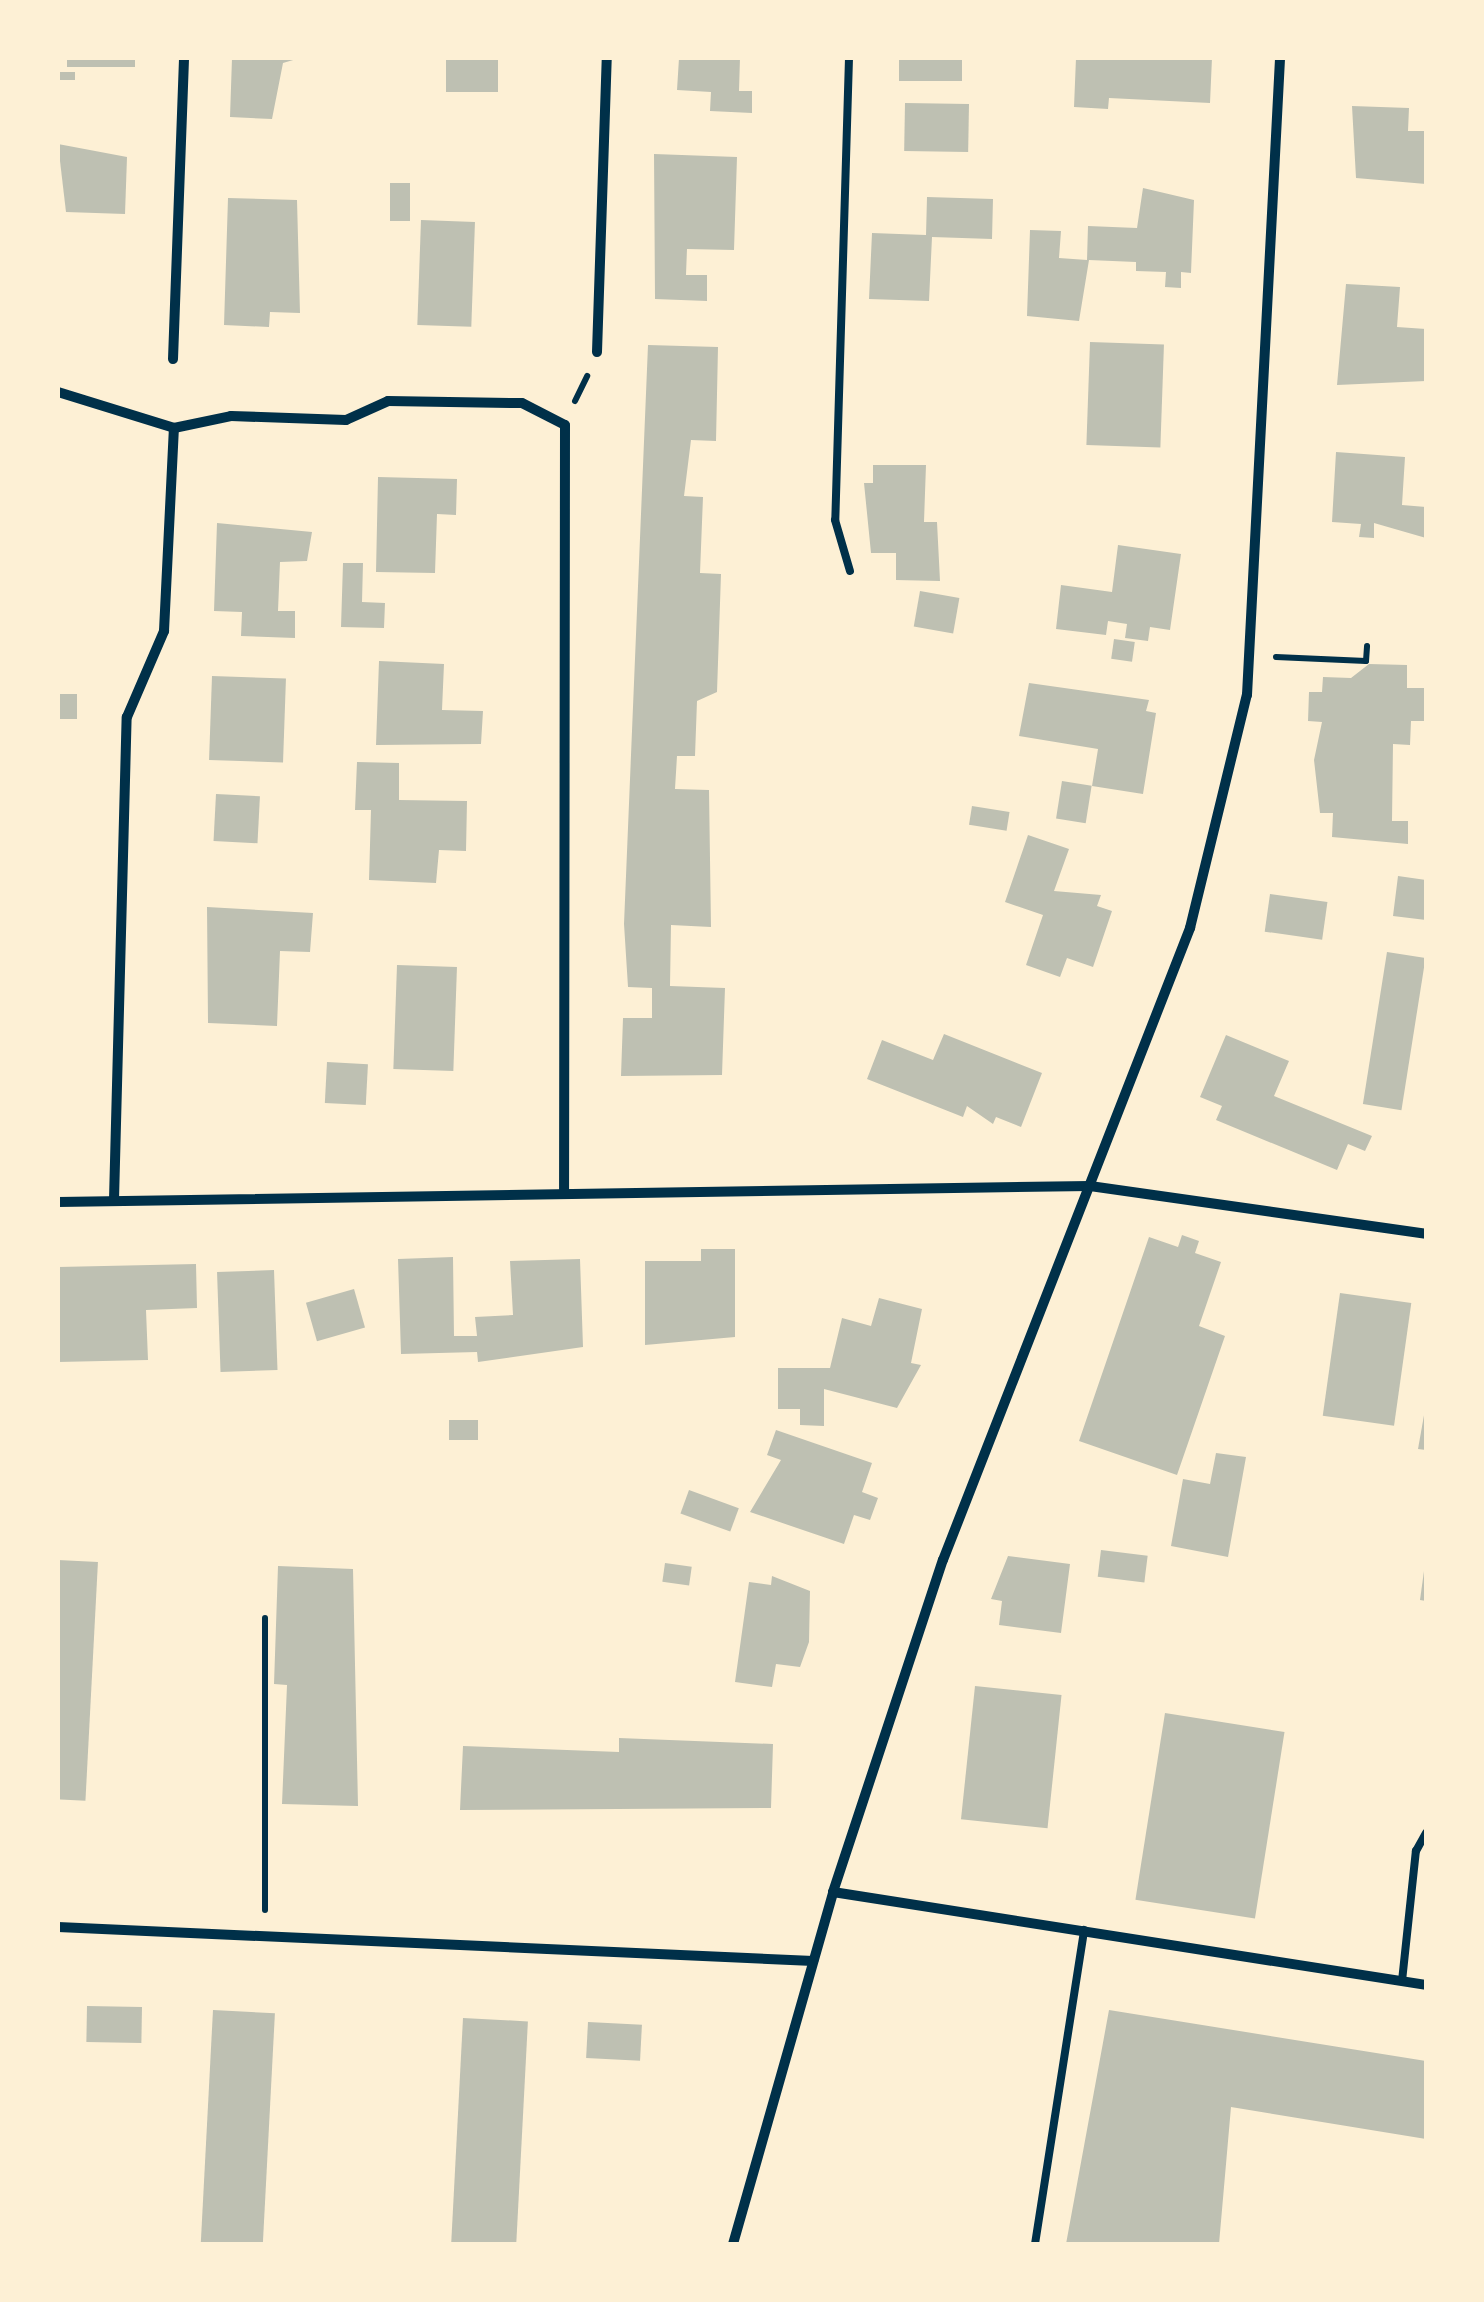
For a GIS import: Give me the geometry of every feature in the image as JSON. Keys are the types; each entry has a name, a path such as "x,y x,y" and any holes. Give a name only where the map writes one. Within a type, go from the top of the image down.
{"street":[{"path":"172,358 184,58"},
{"path":"598,352 607,58"},
{"path":"733,2244 832,1892 943,1560 1190,928 1250,655 1280,58"},
{"path":"58,392 174,428 230,416 346,420 388,401 522,403 564,424 564,1189"},
{"path":"114,1200 127,717 164,631 174,428"},
{"path":"58,1202 564,1189 1090,1186 1426,1234"},
{"path":"832,1892 1426,1985"},
{"path":"58,1926 813,1960"}],"lane":[{"path":"848,58 835,520 850,570"},
{"path":"1402,1981 1416,1851 1426,1833"},
{"path":"1035,2244 1084,1930"}],"path":[{"path":"564,424 598,352"},
{"path":"1250,655 1366,661 1366,646"},
{"path":"264,1936 265,1618"}],"building":[{"path":"67,58 135,58 135,67 67,67"},
{"path":"232,58 300,58 283,63 272,119 230,117"},
{"path":"446,58 498,58 498,92 446,92"},
{"path":"679,58 740,58 739,91 752,91 752,113 710,111 711,92 677,90"},
{"path":"899,58 962,58 962,81 899,81"},
{"path":"1076,58 1212,58 1210,103 1109,98 1108,109 1074,107"},
{"path":"58,72 75,72 75,80 58,80"},
{"path":"905,103 969,104 968,152 904,151"},
{"path":"1352,106 1409,108 1408,131 1426,131 1426,184 1356,178"},
{"path":"58,144 127,157 125,214 66,212"},
{"path":"654,154 737,157 734,250 687,249 686,275 707,275 707,301 655,299"},
{"path":"390,183 410,183 410,221 390,221"},
{"path":"1143,188 1194,200 1191,273 1181,272 1181,288 1165,287 1166,272 1136,271 1136,262 1089,260 1079,321 1027,316 1030,230 1061,231 1059,258 1087,260 1088,226 1137,228"},
{"path":"927,197 993,199 992,239 932,237 929,301 869,299 872,233 926,235"},
{"path":"228,198 297,200 300,313 270,312 269,327 224,325"},
{"path":"421,220 475,222 471,327 417,325"},
{"path":"1346,284 1400,287 1397,327 1426,329 1426,381 1337,385"},
{"path":"1090,342 1164,345 1160,448 1086,445"},
{"path":"648,345 718,347 716,441 691,440 684,496 703,497 700,573 721,574 717,692 697,701 695,756 677,756 675,789 709,790 711,927 671,925 670,986 725,988 722,1075 621,1076 623,1018 652,1018 652,988 628,987 624,924"},
{"path":"1336,452 1405,457 1402,505 1426,507 1426,538 1374,523 1374,538 1359,537 1361,524 1332,522"},
{"path":"873,465 926,465 924,522 937,522 940,581 896,580 896,553 871,553 864,483 873,483"},
{"path":"378,477 457,479 456,515 437,514 435,573 376,572"},
{"path":"217,523 312,532 307,561 280,562 278,611 295,611 295,638 241,636 242,612 214,611"},
{"path":"1118,545 1181,554 1170,630 1150,627 1148,641 1125,638 1127,624 1108,621 1106,635 1056,629 1061,585 1112,592"},
{"path":"343,563 363,563 362,602 385,603 384,628 341,627"},
{"path":"920,591 959,598 953,633 914,626"},
{"path":"1114,639 1135,642 1132,662 1111,659"},
{"path":"379,661 444,664 442,710 483,711 481,744 376,745"},
{"path":"1369,664 1407,665 1407,688 1426,688 1426,721 1411,721 1410,745 1393,744 1392,821 1408,821 1408,844 1332,837 1333,813 1320,813 1314,760 1322,722 1308,721 1309,692 1322,692 1323,677 1351,678"},
{"path":"212,676 286,679 283,763 209,760"},
{"path":"1029,683 1149,700 1146,711 1156,713 1143,794 1092,786 1098,749 1019,736"},
{"path":"58,694 77,694 77,719 58,719"},
{"path":"357,762 399,763 399,800 467,801 466,851 439,850 436,883 369,880 371,810 355,810"},
{"path":"1062,781 1092,786 1086,823 1056,819"},
{"path":"216,794 260,796 257,843 214,841"},
{"path":"972,806 1010,812 1007,831 969,825"},
{"path":"1028,835 1069,849 1054,891 1101,895 1097,906 1112,911 1093,967 1067,958 1060,977 1026,965 1043,915 1005,902"},
{"path":"1398,876 1426,880 1426,920 1393,916"},
{"path":"1270,894 1327,902 1322,940 1265,932"},
{"path":"207,907 313,913 310,952 280,951 277,1026 208,1023"},
{"path":"1387,952 1426,958 1401,1110 1363,1104"},
{"path":"397,965 457,967 453,1071 393,1069"},
{"path":"944,1034 1042,1073 1021,1127 996,1117 993,1124 967,1106 963,1117 867,1079 882,1040 933,1060"},
{"path":"1226,1035 1289,1061 1274,1096 1372,1136 1365,1151 1348,1144 1337,1170 1216,1120 1222,1106 1200,1097"},
{"path":"327,1062 368,1064 366,1105 325,1103"},
{"path":"1182,1235 1199,1241 1195,1253 1221,1262 1199,1326 1225,1336 1177,1475 1079,1441 1149,1237 1178,1247"},
{"path":"701,1249 735,1249 735,1337 645,1345 645,1261 701,1261"},
{"path":"453,1257 454,1336 477,1336 475,1317 513,1315 510,1261 580,1259 583,1347 478,1362 477,1352 401,1354 398,1259"},
{"path":"196,1264 197,1308 146,1310 148,1360 58,1362 58,1267"},
{"path":"274,1270 277,1370 221,1372 217,1272"},
{"path":"354,1289 365,1327 317,1341 306,1303"},
{"path":"1340,1293 1411,1303 1394,1426 1323,1416"},
{"path":"879,1298 922,1309 911,1363 921,1365 897,1408 824,1389 824,1426 800,1425 800,1409 778,1409 778,1368 830,1368 842,1318 871,1326"},
{"path":"1426,1404 1426,1450 1418,1449"},
{"path":"449,1420 478,1420 478,1440 449,1440"},
{"path":"776,1430 872,1463 862,1492 878,1498 870,1520 854,1515 844,1544 750,1512 781,1460 767,1455"},
{"path":"1216,1453 1246,1457 1228,1557 1171,1546 1183,1479 1210,1484"},
{"path":"689,1490 739,1508 730,1532 680,1513"},
{"path":"1101,1550 1148,1556 1144,1583 1098,1577"},
{"path":"1008,1556 1070,1564 1061,1633 999,1625 1002,1601 991,1599"},
{"path":"58,1560 98,1562 85,1801 58,1799"},
{"path":"665,1563 692,1567 689,1586 662,1582"},
{"path":"278,1566 353,1569 358,1806 282,1804 287,1685 274,1684"},
{"path":"1426,1571 1426,1601 1420,1600"},
{"path":"772,1576 810,1591 809,1642 800,1667 776,1664 772,1687 735,1682 749,1582 771,1585"},
{"path":"975,1686 1062,1695 1048,1828 961,1819"},
{"path":"1165,1713 1285,1732 1255,1919 1135,1900"},
{"path":"619,1738 773,1744 771,1808 460,1810 463,1746 619,1752"},
{"path":"87,2006 142,2007 141,2043 86,2042"},
{"path":"213,2010 275,2013 263,2244 201,2244"},
{"path":"1109,2010 1426,2061 1426,2139 1231,2107 1219,2244 1066,2244"},
{"path":"463,2018 528,2021 516,2244 451,2244"},
{"path":"588,2022 642,2025 640,2061 586,2058"}]}
